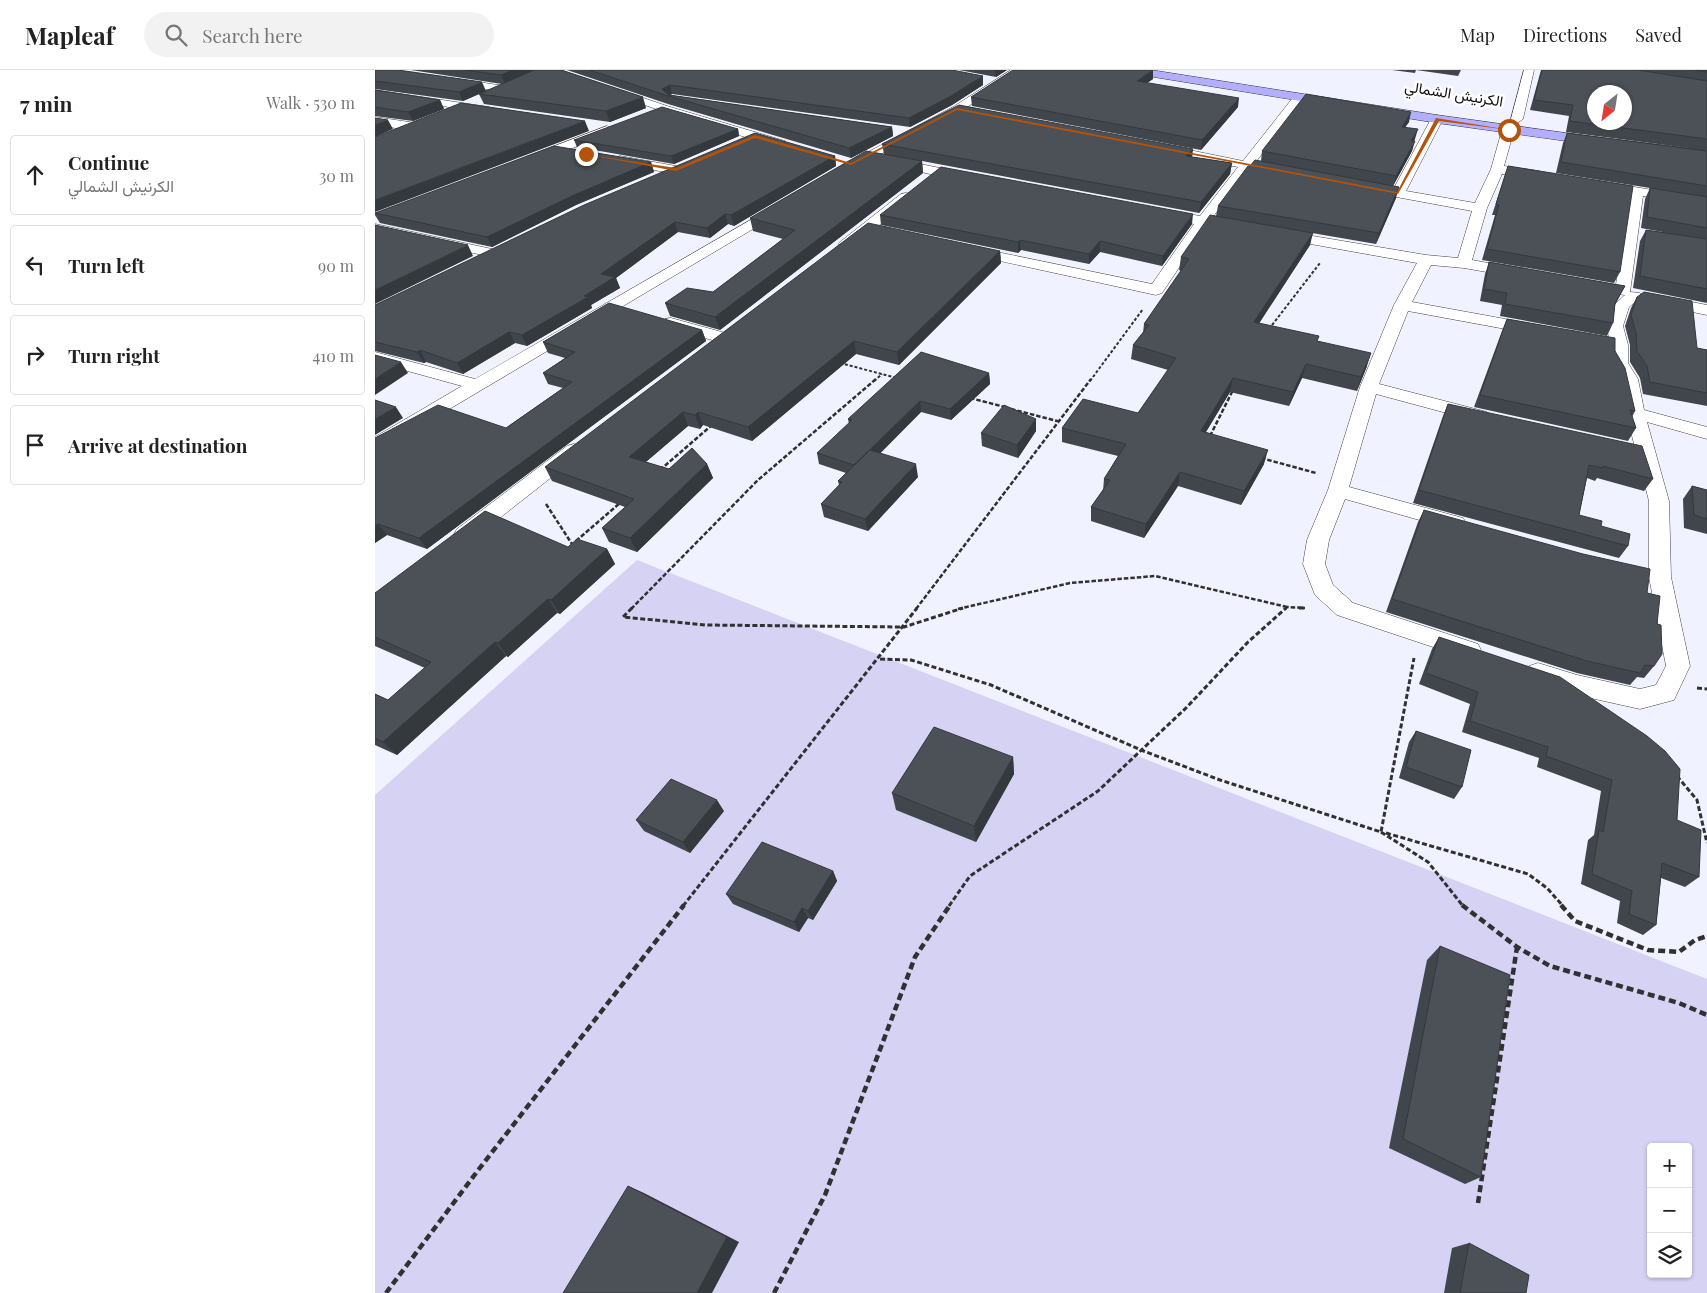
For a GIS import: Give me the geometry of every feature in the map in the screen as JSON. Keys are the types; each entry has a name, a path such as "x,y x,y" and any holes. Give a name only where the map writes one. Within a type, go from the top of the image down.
{"main road":[{"name":"الكرنيش الشمالي","path":"1129,70 1437,119 1513,124"},
{"name":"الكرنيش الشمالي","path":"1197,70 1513,124 1612,137"}],"street":[{"path":"834,167 851,164 912,133 957,109 1018,70"},
{"path":"1464,263 1480,208 1497,169 1513,124 1529,70"},
{"path":"545,72 790,146"},
{"path":"440,117 510,87 441,80"},
{"path":"981,81 997,83"},
{"path":"375,93 504,112"},
{"path":"616,93 675,100"},
{"path":"956,248 1156,290 1203,221 1299,97"},
{"path":"645,115 663,108"},
{"path":"957,109 976,113"},
{"path":"1398,193 1437,119"},
{"path":"375,121 420,125 392,136"},
{"path":"521,163 615,127 591,126"},
{"path":"889,130 912,133"},
{"path":"737,144 755,136"},
{"path":"1151,146 1277,171"},
{"path":"556,150 586,154"},
{"path":"604,157 681,168 650,181"},
{"path":"866,157 985,181"},
{"path":"1497,169 1553,178"},
{"path":"835,253 875,230 937,172"},
{"path":"1581,182 1707,202"},
{"path":"1354,185 1480,208"},
{"path":"1521,667 1577,685 1640,699 1665,693 1678,666 1651,575 1659,501 1636,451 1635,413 1629,379 1609,343 1622,305 1637,191"},
{"path":"375,445 793,200"},
{"path":"1146,211 1335,245 1426,260 1464,263 1539,276"},
{"path":"375,228 496,251 468,264"},
{"path":"1630,233 1649,236"},
{"path":"1426,260 1402,304 1369,387 1339,485 1318,540 1314,564 1323,589 1345,609 1485,655"},
{"path":"1623,292 1707,310"},
{"path":"1402,304 1553,333"},
{"path":"611,306 630,312"},
{"path":"658,320 723,338"},
{"path":"708,350 741,325"},
{"path":"375,357 477,385"},
{"path":"1369,387 1438,407 1494,419"},
{"path":"1635,413 1707,433"},
{"path":"453,543 591,436"},
{"path":"1339,485 1471,528"}],"path":[{"path":"1269,329 1335,245"},
{"path":"386,1293 441,1218 708,874 904,627 1061,422 1156,290"},
{"path":"835,362 901,379"},
{"path":"882,374 758,480 623,617 706,625 904,627 953,610 1071,583 1155,576 1287,607 1345,609"},
{"path":"1206,444 1235,386"},
{"path":"967,397 1061,422"},
{"path":"653,475 713,424"},
{"path":"1254,456 1339,485"},
{"path":"531,483 572,544"},
{"path":"565,550 624,500"},
{"path":"774,1293 825,1194 915,957 970,876 1098,791 1187,707 1248,642 1287,607"},
{"path":"1381,832 1415,651 1404,629"},
{"path":"879,659 911,660 991,685 1141,750 1220,780 1381,832 1527,874 1547,888 1575,921 1648,950 1679,952 1695,940 1707,936"},
{"path":"1673,772 1697,800 1707,843"},
{"path":"1381,832 1428,862 1465,909 1517,947 1550,966 1679,1002 1707,1015"},
{"path":"1478,1203 1517,947"}],"shaded area":[{"path":"637,560 1707,979 1707,1293 375,1293 375,795"}],"building":[{"path":"375,70 398,70 482,82 459,92 375,81"},
{"path":"465,70 513,70 501,75"},
{"path":"534,70 561,70 643,97 606,111 479,94"},
{"path":"589,70 952,70 983,76 951,96 909,118 670,85 662,89 669,95 892,127 849,148 665,95"},
{"path":"1013,70 1153,70 1137,81 1239,98 1202,140 971,97"},
{"path":"1542,70 1638,70 1707,81 1707,139 1632,129 1632,85 1587,85 1587,123 1570,121 1573,105 1534,100"},
{"path":"375,90 440,100 408,112 375,107"},
{"path":"1306,94 1411,112 1402,127 1418,129 1411,141 1415,141 1396,176 1262,151"},
{"path":"461,103 585,121 375,200 375,137"},
{"path":"959,105 1193,149 1186,156 1232,163 1201,202 882,144"},
{"path":"662,107 738,129 671,156 574,140"},
{"path":"375,118 388,120 375,125"},
{"path":"755,133 835,156 731,215 725,214 707,228 675,222 601,274 615,277 584,296 588,297 522,335 509,332 457,363 420,350 417,352 375,342 375,305 584,205"},
{"path":"1567,133 1707,151 1707,186 1561,162"},
{"path":"554,146 651,162 572,196 487,237 375,213"},
{"path":"866,151 922,161 715,317 665,303 687,288 713,292 795,230 750,218"},
{"path":"1255,160 1399,187 1379,233 1218,206 1248,166"},
{"path":"1508,166 1633,186 1620,272 1487,249 1499,205 1496,204"},
{"path":"941,167 1193,214 1163,256 1100,241 1089,254 880,215"},
{"path":"1650,188 1707,197 1707,228 1647,217"},
{"path":"1210,215 1313,233 1254,322 1319,336 1317,341 1371,353 1361,377 1306,364 1293,392 1233,378 1201,431 1268,450 1244,491 1180,472 1146,524 1091,507 1110,480 1104,479 1126,444 1062,428 1083,399 1138,413 1176,358 1133,345 1149,325 1144,324 1189,259 1181,257"},
{"path":"868,223 1000,251 897,352 854,341 748,427 698,412 695,415 683,412 629,457 669,469 692,448 707,464 630,538 602,528 634,499 545,467"},
{"path":"375,225 468,245 375,290"},
{"path":"1646,230 1707,239 1707,289 1640,276"},
{"path":"1489,262 1625,286 1615,303 1613,323 1505,304 1507,293 1484,289"},
{"path":"1644,292 1692,301 1697,348 1707,350 1707,393 1650,382 1647,366 1637,351 1636,333 1631,315 1637,297"},
{"path":"609,303 702,330 419,538 378,524 375,526 375,438 438,405 506,428 572,382 543,373 575,352 543,342"},
{"path":"1507,319 1615,338 1615,351 1625,368 1635,411 1630,410 1636,428 1480,395"},
{"path":"921,352 989,373 950,409 920,401 854,465 817,453 852,420 848,419"},
{"path":"375,355 401,362 375,379"},
{"path":"375,400 396,407 375,419"},
{"path":"1448,404 1642,446 1653,479 1603,466 1603,468 1589,465 1579,515 1602,521 1601,526 1630,534 1628,546 1419,490"},
{"path":"1004,405 1036,419 1017,445 981,433"},
{"path":"870,450 916,464 865,519 821,504 842,482 838,481"},
{"path":"1692,486 1707,490 1707,519 1694,515"},
{"path":"1424,510 1583,554 1650,569 1647,593 1660,596 1657,624 1661,625 1662,654 1654,666 1645,665 1640,673 1587,661 1392,599"},
{"path":"485,511 568,547 577,539 607,549 551,600 548,599 498,643 495,642 383,742 375,738 375,694 388,700 431,662 375,637 375,593"},
{"path":"1439,637 1560,677 1647,736 1665,751 1680,769 1677,820 1701,830 1699,877 1662,863 1656,925 1629,914 1632,891 1592,874 1599,830 1603,832 1612,780 1546,756 1548,747 1470,721 1478,692 1426,673"},
{"path":"934,727 1013,757 974,826 892,793"},
{"path":"1416,731 1471,750 1462,787 1406,767"},
{"path":"671,779 717,800 683,842 636,820"},
{"path":"762,842 833,871 808,911 802,908 794,922 726,894"},
{"path":"1440,946 1510,975 1481,1177 1403,1139"},
{"path":"628,1186 727,1237 697,1293 563,1293"},
{"path":"1469,1243 1529,1275 1526,1293 1460,1293"}],"route":[{"path":"586,154 676,170 755,136 851,164 957,109 1398,193 1437,119 1509,130"}]}
